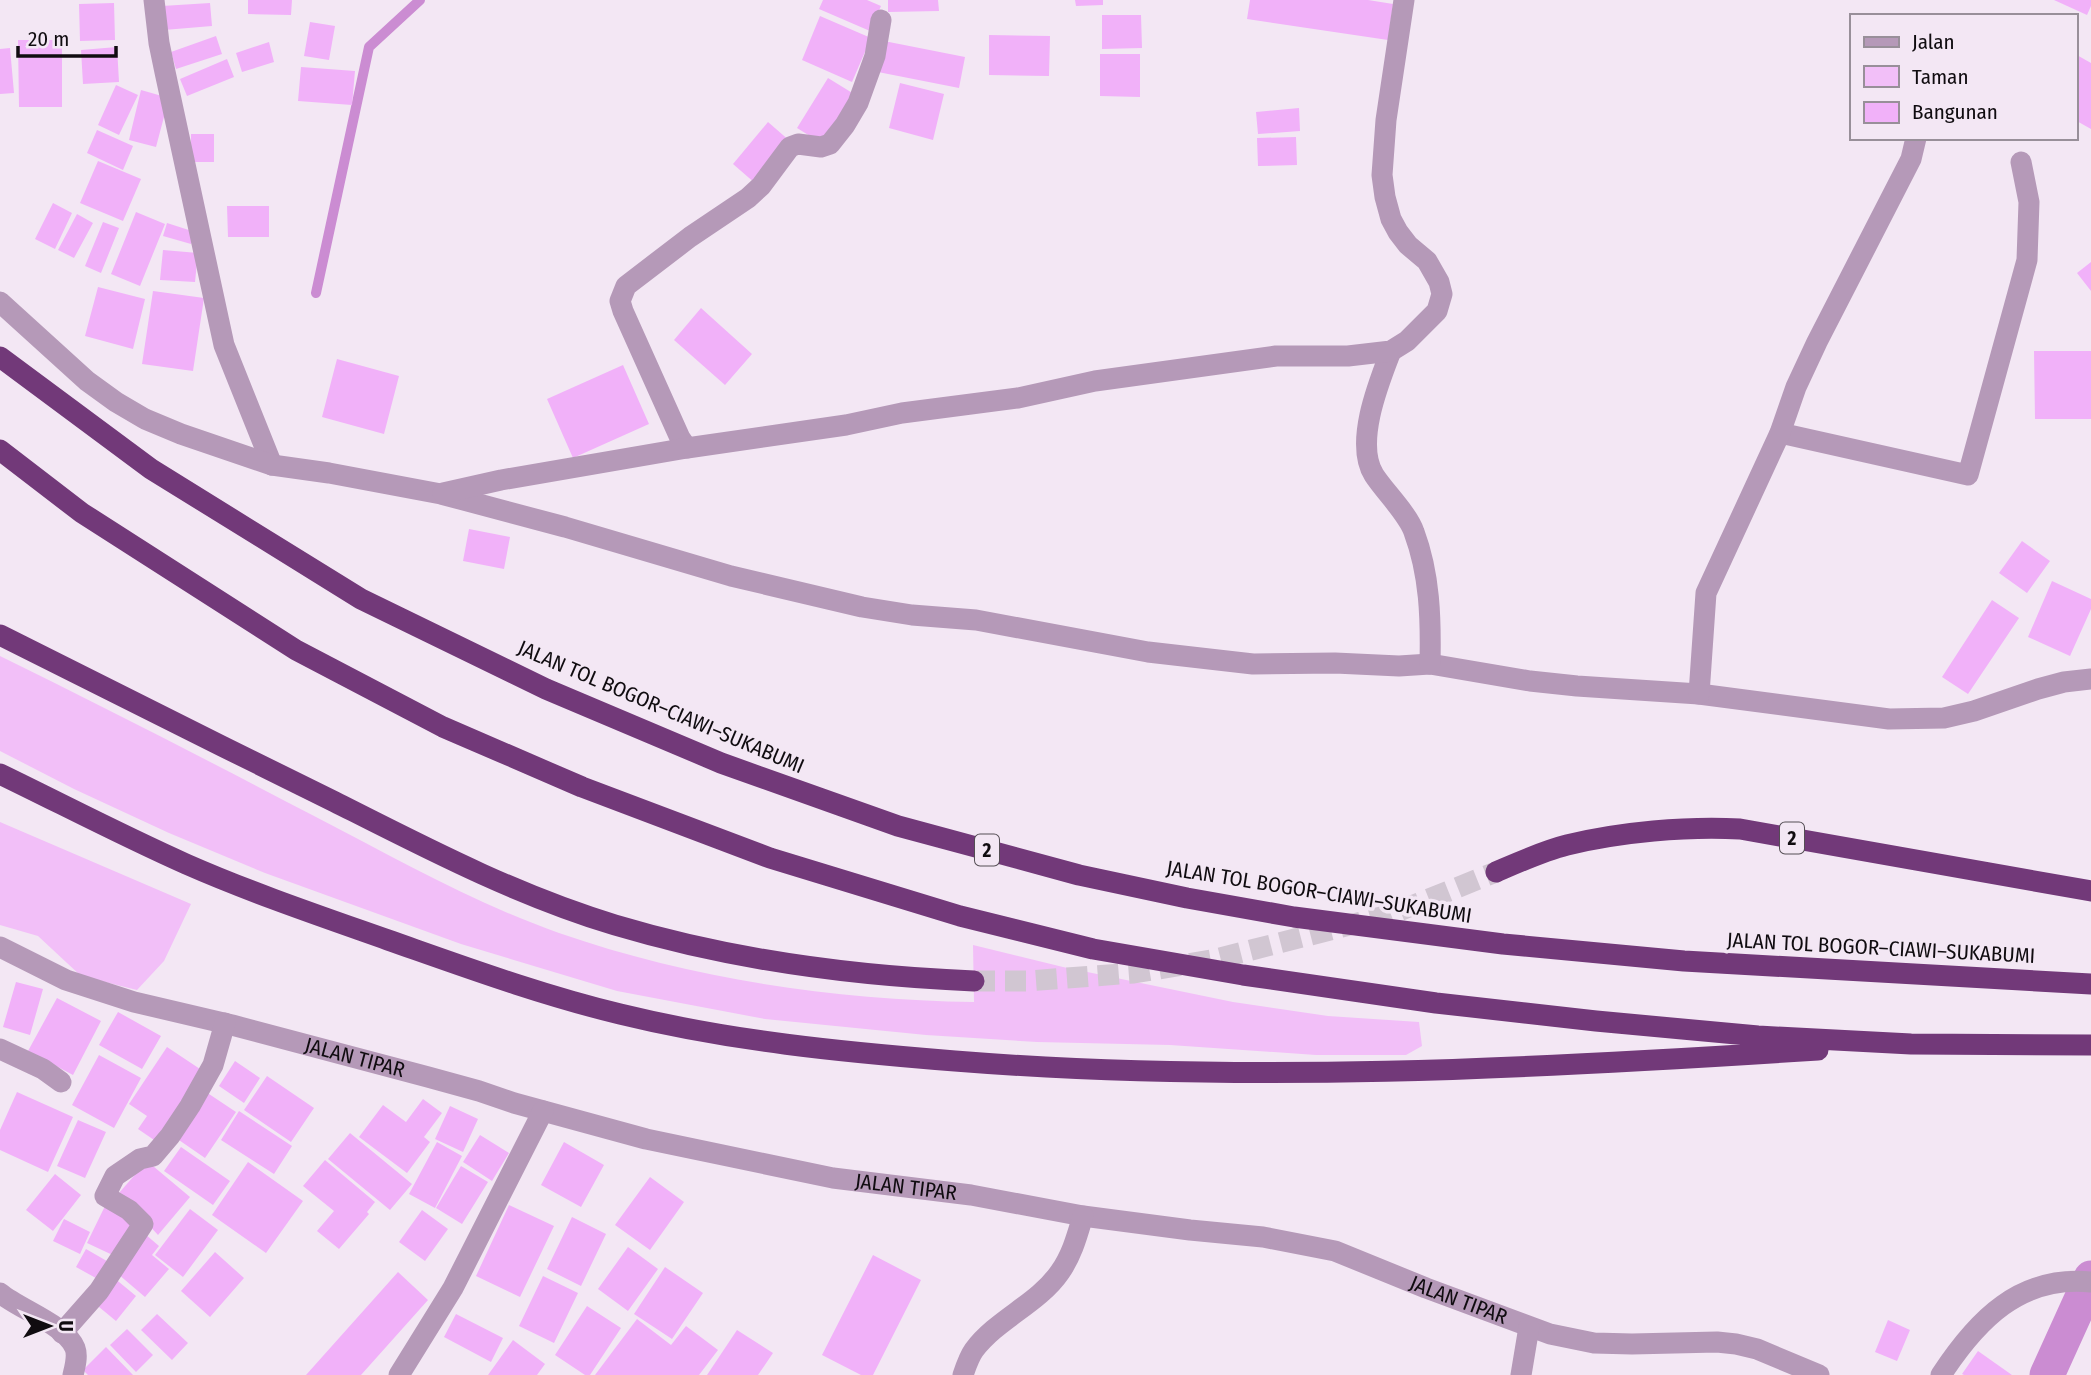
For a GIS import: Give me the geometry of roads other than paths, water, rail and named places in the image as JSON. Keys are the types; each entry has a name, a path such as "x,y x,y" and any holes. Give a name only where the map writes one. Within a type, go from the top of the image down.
{"highway":[{"name":"JALAN TOL BOGOR–CIAWI–SUKABUMI","path":"0,357 151,470 361,599 546,689 721,763 898,826 1079,875 1187,898 1307,919 1503,944 1684,961 2089,984"},
{"path":"0,450 82,513 296,650 443,727 582,788 769,858 960,916 1093,949 1243,975 1436,1003 1758,1036 1911,1044 2091,1045"},
{"path":"0,635 455,862 563,907 614,925 695,947 770,961 874,975 974,981"},
{"path":"0,774 185,864 381,937 508,982 621,1014 750,1040 842,1052 1019,1067 1242,1073 1418,1072 1590,1065 1911,1044"},
{"name":"2","path":"1496,872 1566,845 1669,830 1710,827 1740,829 2091,891"}],"street":[{"path":"154,0 161,53 224,345 272,465"},
{"path":"441,494 501,480 687,448 846,425 902,413 1018,397 1095,381 1276,356 1348,356 1391,351 1407,341 1437,311 1441,295 1439,282 1427,261 1408,245 1391,219 1382,175 1386,120 1404,0"},
{"path":"687,448 680,438 623,311 620,301 622,294 636,276 748,198 761,186 790,147 798,144 821,147 830,145 858,103 875,56 881,20"},
{"path":"1699,694 1706,593 1724,558 1759,473 1780,433 1796,387 1911,159 1916,140"},
{"path":"1780,433 1968,475 2027,260 2029,202 2021,162"},
{"path":"0,302 87,381 145,419 181,434 272,465 441,494 731,576 862,607 912,615 976,620 1148,652 1253,664 1430,664 1530,681 1699,694 1889,719 1944,718 2064,682 2091,679"},
{"path":"1391,351 1371,405 1367,451 1372,472 1413,528 1427,584 1431,617 1430,664"},
{"name":"JALAN TIPAR","path":"0,947 66,980 134,1002 225,1023 680,1147 833,1178 971,1195 1083,1216 1263,1237 1335,1251 1529,1327 1576,1340 1632,1344 1736,1344 1757,1349 1819,1375"},
{"path":"62,1333 99,1291 143,1224 129,1210 105,1196 115,1176 140,1159 153,1156 170,1136 208,1074 225,1023"},
{"path":"1,1056 43,1069 61,1082"},
{"path":"399,1375 453,1288 543,1111"},
{"path":"963,1375 974,1350 1044,1290 1060,1272 1072,1251 1083,1216"},
{"path":"1941,1375 1965,1340 1990,1314 2038,1287 2064,1281 2083,1282"},
{"path":"0,1293 62,1333 75,1348 73,1375"},
{"path":"1521,1375 1529,1327"}],"waterway":[{"path":"316,293 369,47 420,0"},
{"path":"2047,1375 2091,1278"}],"tunnel":[{"path":"974,981 1028,981 1134,973 1212,960 1389,915 1496,872"}]}
